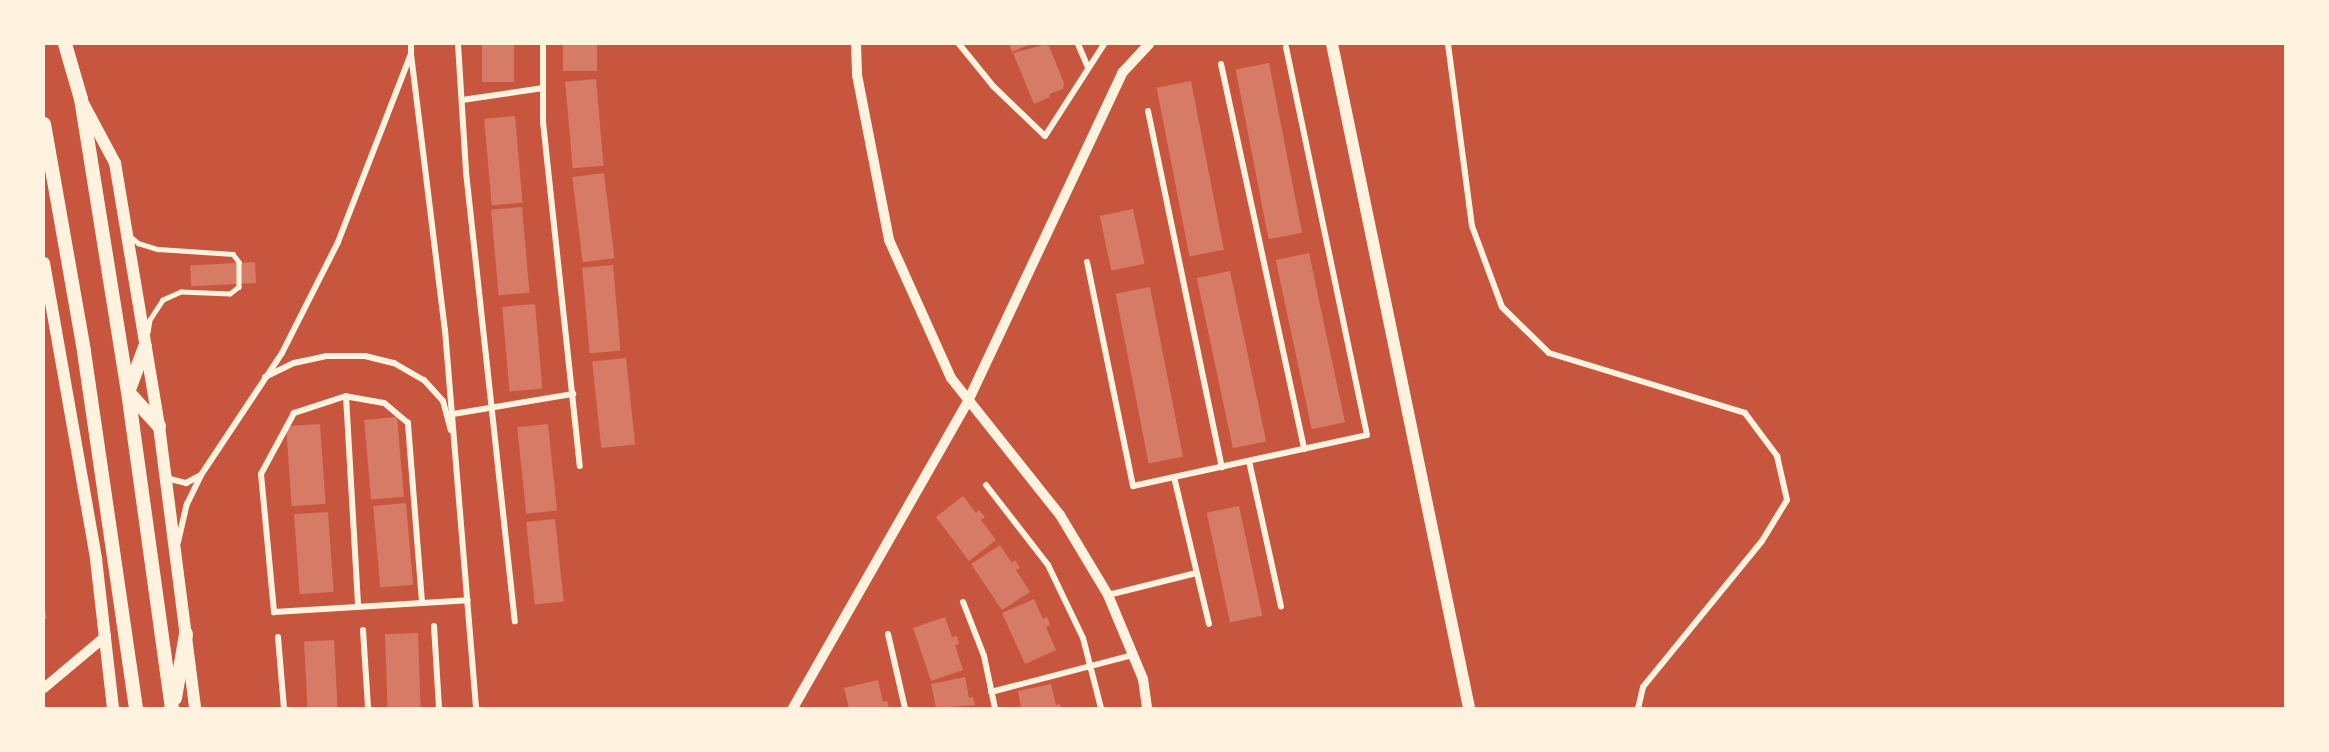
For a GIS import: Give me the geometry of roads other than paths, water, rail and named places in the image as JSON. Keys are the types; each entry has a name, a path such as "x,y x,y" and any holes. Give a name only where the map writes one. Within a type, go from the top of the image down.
{"main road":[{"path":"65,44 81,99 128,392 173,708"},
{"path":"1332,44 1469,708"},
{"path":"81,99 114,163 159,426 195,708"},
{"path":"44,124 84,352 136,708"},
{"path":"44,262 106,636 113,708"},
{"path":"128,392 145,347"},
{"path":"128,392 159,426"},
{"path":"173,708 186,634"}],"street":[{"path":"411,44 430,191 453,414 476,708"},
{"path":"458,44 514,621"},
{"path":"543,44 543,122 580,466"},
{"path":"856,44 857,75 889,240 951,378 1060,515 1108,595 1143,679 1147,708"},
{"path":"959,44 993,86 1046,136 1104,44"},
{"path":"1078,44 1088,67"},
{"path":"793,708 968,401 1122,73 1149,44"},
{"path":"1448,44 1472,226 1502,307 1549,353 1745,413 1777,456 1787,500 1762,541 1643,687 1638,708"},
{"path":"1087,262 1133,486 1367,435 1286,47"},
{"path":"176,556 187,504 201,475 282,353 338,242 411,54"},
{"path":"1221,64 1304,449"},
{"path":"462,100 543,88"},
{"path":"1148,111 1222,467"},
{"path":"264,378 294,363 326,356 365,356 394,363 424,380 442,401 455,445"},
{"path":"453,414 492,411 573,394"},
{"path":"422,602 408,423 384,403 346,396 294,413 261,474 274,612 468,600"},
{"path":"346,396 358,606"},
{"path":"1250,461 1281,607"},
{"path":"165,477 186,483 201,475"},
{"path":"1173,477 1209,624"},
{"path":"986,485 1048,565 1083,638 1101,708"},
{"path":"1108,595 1196,573"},
{"path":"963,602 984,656 995,708"},
{"path":"434,626 439,708"},
{"path":"363,630 368,708"},
{"path":"888,634 905,708"},
{"path":"44,688 106,636"},
{"path":"278,637 284,708"},
{"path":"992,692 1133,655"}],"lane":[{"path":"126,232 138,243 158,249 233,254 239,262 239,286 230,294 182,292 163,300 150,320 145,347"}]}
